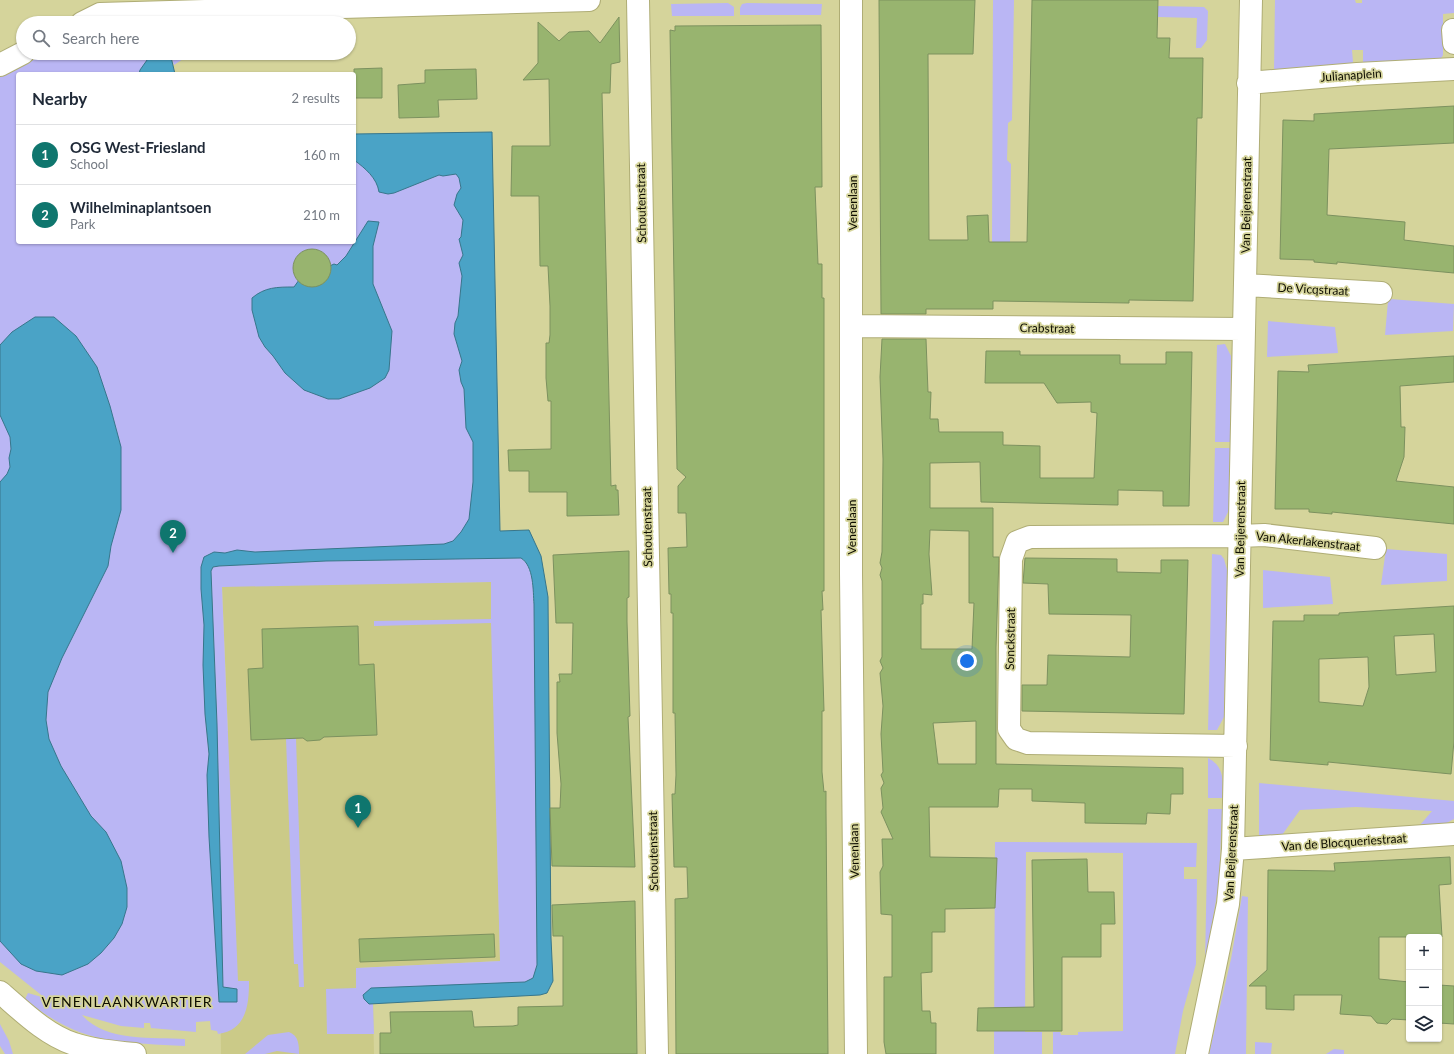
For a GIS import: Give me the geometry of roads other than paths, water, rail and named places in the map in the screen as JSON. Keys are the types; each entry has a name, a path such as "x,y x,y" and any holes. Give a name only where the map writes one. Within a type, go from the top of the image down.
{"street":[{"path":"94,12 590,0"},
{"name":"Schoutenstraat","path":"638,0 657,1054"},
{"name":"Venenlaan","path":"851,0 851,574 856,1054"},
{"name":"Van Beijerenstraat","path":"1196,1054 1228,904 1233,849 1248,83 1251,0"},
{"path":"1454,30 1454,43"},
{"path":"0,65 16,57"},
{"name":"Julianaplein","path":"1248,83 1358,74 1454,69"},
{"name":"De Vicqstraat","path":"1245,285 1381,293"},
{"name":"Crabstraat","path":"851,326 1243,329"},
{"name":"Van Akerlakenstraat","path":"1240,536 1264,535 1375,548"},
{"name":"Sonckstraat","path":"1236,746 1028,743 1016,739 1009,729 1011,559 1017,542 1030,537 1240,536"},
{"name":"Van de Blocqueriestraat","path":"1233,849 1454,834"},
{"path":"0,992 35,1023 73,1044 99,1050 135,1054"}],"water":[{"path":"147,60 172,60 175,72 140,72"},
{"path":"492,132 500,531 529,530 541,556 548,597 551,938 553,981 547,993 540,995 369,1004 364,999 363,995 371,988 525,982 533,978 537,965 534,604 531,573 521,558 326,561 219,566 213,567 211,571 217,724 223,987 237,989 237,1002 219,1002 209,837 207,775 209,754 205,714 203,665 204,625 201,567 204,557 214,552 225,553 237,550 255,552 444,544 453,541 469,519 473,482 473,442 466,428 464,389 459,370 462,361 454,334 455,323 458,316 462,276 459,263 463,255 459,239 461,237 463,220 454,205 457,194 461,188 459,178 456,174 443,176 439,175 394,193 388,194 379,192 373,178 356,162 356,134"},
{"path":"368,221 379,222 373,246 373,284 392,331 389,370 385,378 370,388 339,399 328,399 304,390 285,373 265,347 259,337 252,310 252,298 257,294 272,288 294,287 299,280 334,264 337,265 346,256 354,244 356,244 356,240"},
{"path":"35,317 54,317 76,336 97,367 110,406 121,447 121,510 111,546 108,566 62,658 48,692 46,720 49,739 61,766 91,816 106,832 121,861 127,888 127,907 122,924 114,938 101,953 88,964 62,975 36,971 21,964 0,941 0,482 7,474 10,467 9,458 11,449 10,437 0,415 0,345 12,332"}],"place":[{"name":"Wilhelminaplantsoen","path":"173,553"},
{"name":"OSG West-Friesland","path":"358,828"}],"district":[{"name":"VENENLAANKWARTIER","path":"127,1001"}]}
